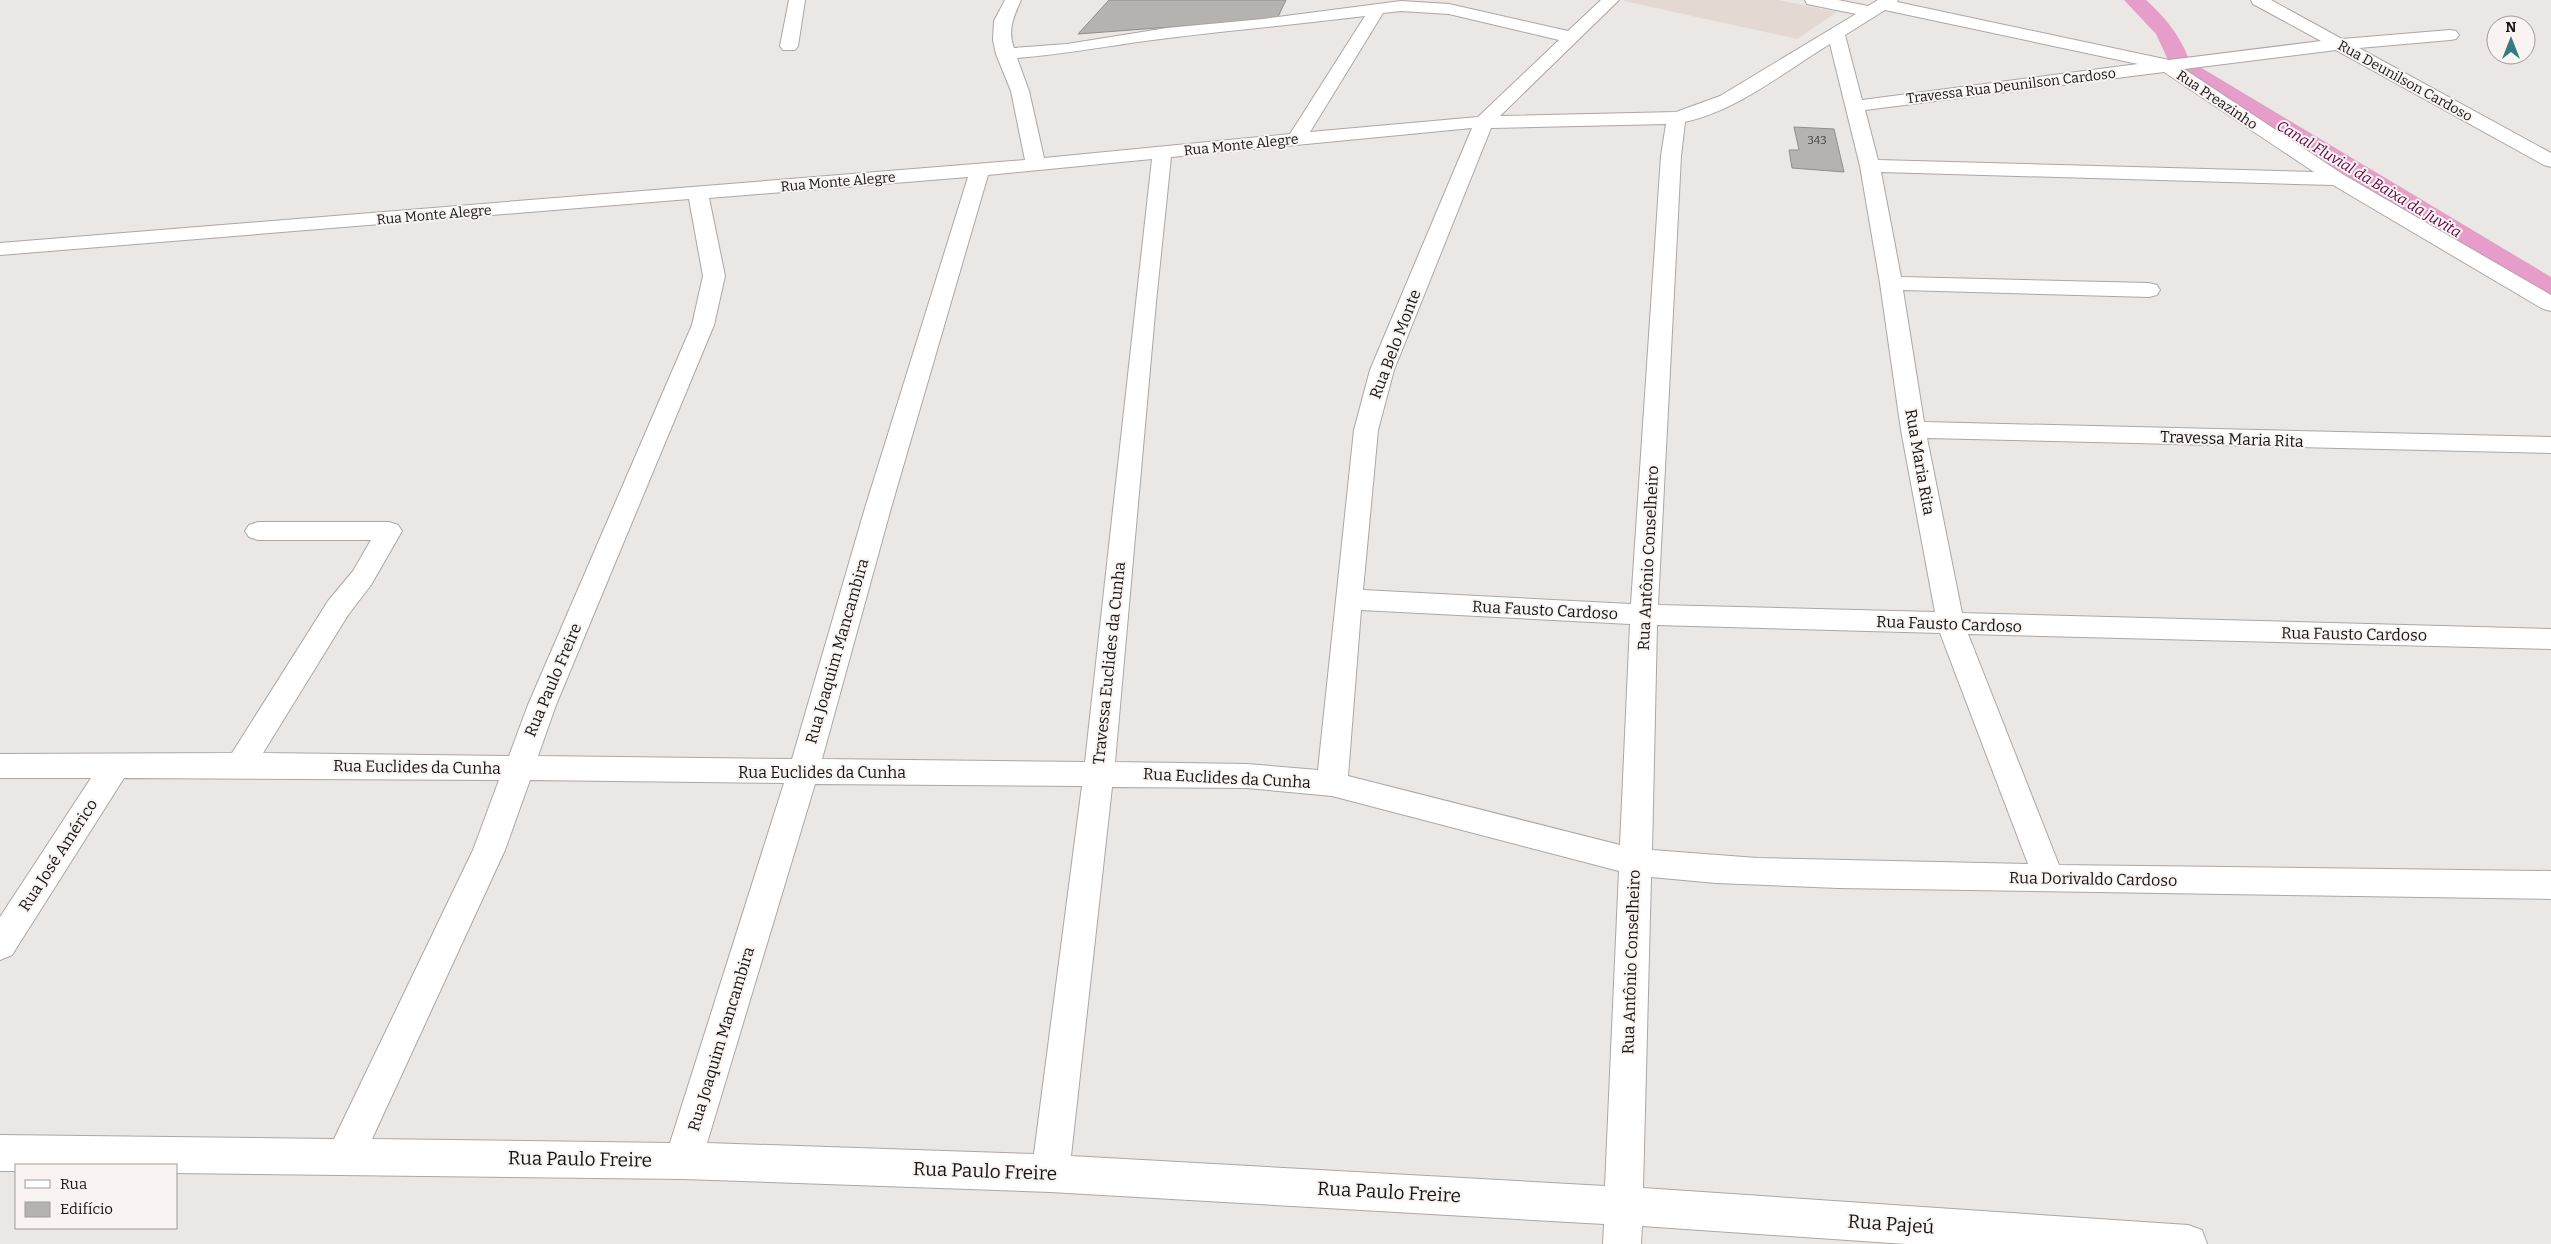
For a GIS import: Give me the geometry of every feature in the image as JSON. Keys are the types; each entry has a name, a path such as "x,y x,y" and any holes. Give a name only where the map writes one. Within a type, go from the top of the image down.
{"street":[{"path":"789,46 798,0"},
{"path":"1013,0 1003,21 1002,40 1005,54 1020,91 1036,164"},
{"name":"Rua Belo Monte","path":"1332,784 1348,599 1366,430 1374,396 1396,336 1484,121 1611,0"},
{"path":"1813,0 1882,5 2166,65"},
{"name":"Rua Deunilson Cardoso","path":"2259,0 2551,162"},
{"path":"1676,118 1694,114 1720,103 1882,5"},
{"path":"1005,54 1076,48 1167,33 1295,20 1378,8 1426,6 1477,15 1571,37"},
{"path":"1296,139 1378,8"},
{"name":"Rua Maria Rita","path":"1836,34 1870,166 1891,283 1913,430 1951,625 2049,879"},
{"name":"Travessa Rua Deunilson Cardoso","path":"1855,106 2166,65 2340,44 2450,34"},
{"name":"Rua Preazinho","path":"2166,65 2336,179 2551,304"},
{"name":"Rua Monte Alegre","path":"0,249 980,170 1484,121 1676,118"},
{"name":"Rua Antônio Conselheiro","path":"1622,1244 1644,616 1671,156 1676,118"},
{"name":"Travessa Euclides da Cunha","path":"1050,1173 1099,773 1144,302 1162,153"},
{"path":"1870,166 2336,179"},
{"name":"Rua Joaquim Mancambira","path":"683,1161 803,772 878,508 980,170"},
{"name":"Rua Paulo Freire","path":"345,1156 489,850 542,705 704,325 714,276 698,194"},
{"path":"1891,283 2149,290"},
{"name":"Travessa Maria Rita","path":"1913,430 2551,445"},
{"path":"240,765 338,608 362,578 389,531 258,531"},
{"name":"Rua Fausto Cardoso","path":"1348,599 1644,616 2551,639"},
{"name":"Rua José Américo","path":"0,945 116,765"},
{"name":"Rua Euclides da Cunha","path":"0,766 240,765 1247,776 1332,784 1635,862"},
{"name":"Rua Dorivaldo Cardoso","path":"1635,862 1741,872 2049,879 2551,885"},
{"name":"Rua Paulo Freire","path":"0,1153 683,1161 1050,1173 1624,1206"},
{"name":"Rua Pajeú","path":"1624,1206 2188,1244"}],"shaded area":[{"path":"1625,0 1778,0 1837,12 1797,39"}],"building":[{"path":"1109,0 1286,0 1277,19 1078,34"},
{"path":"1794,127 1834,129 1844,172 1792,168 1789,150 1799,150"}],"waterway":[{"name":"Canal Fluvial da Baixa da Juvita","path":"2134,0 2165,32 2177,57"},
{"name":"Canal Fluvial da Baixa da Juvita","path":"2187,69 2551,288"}]}
